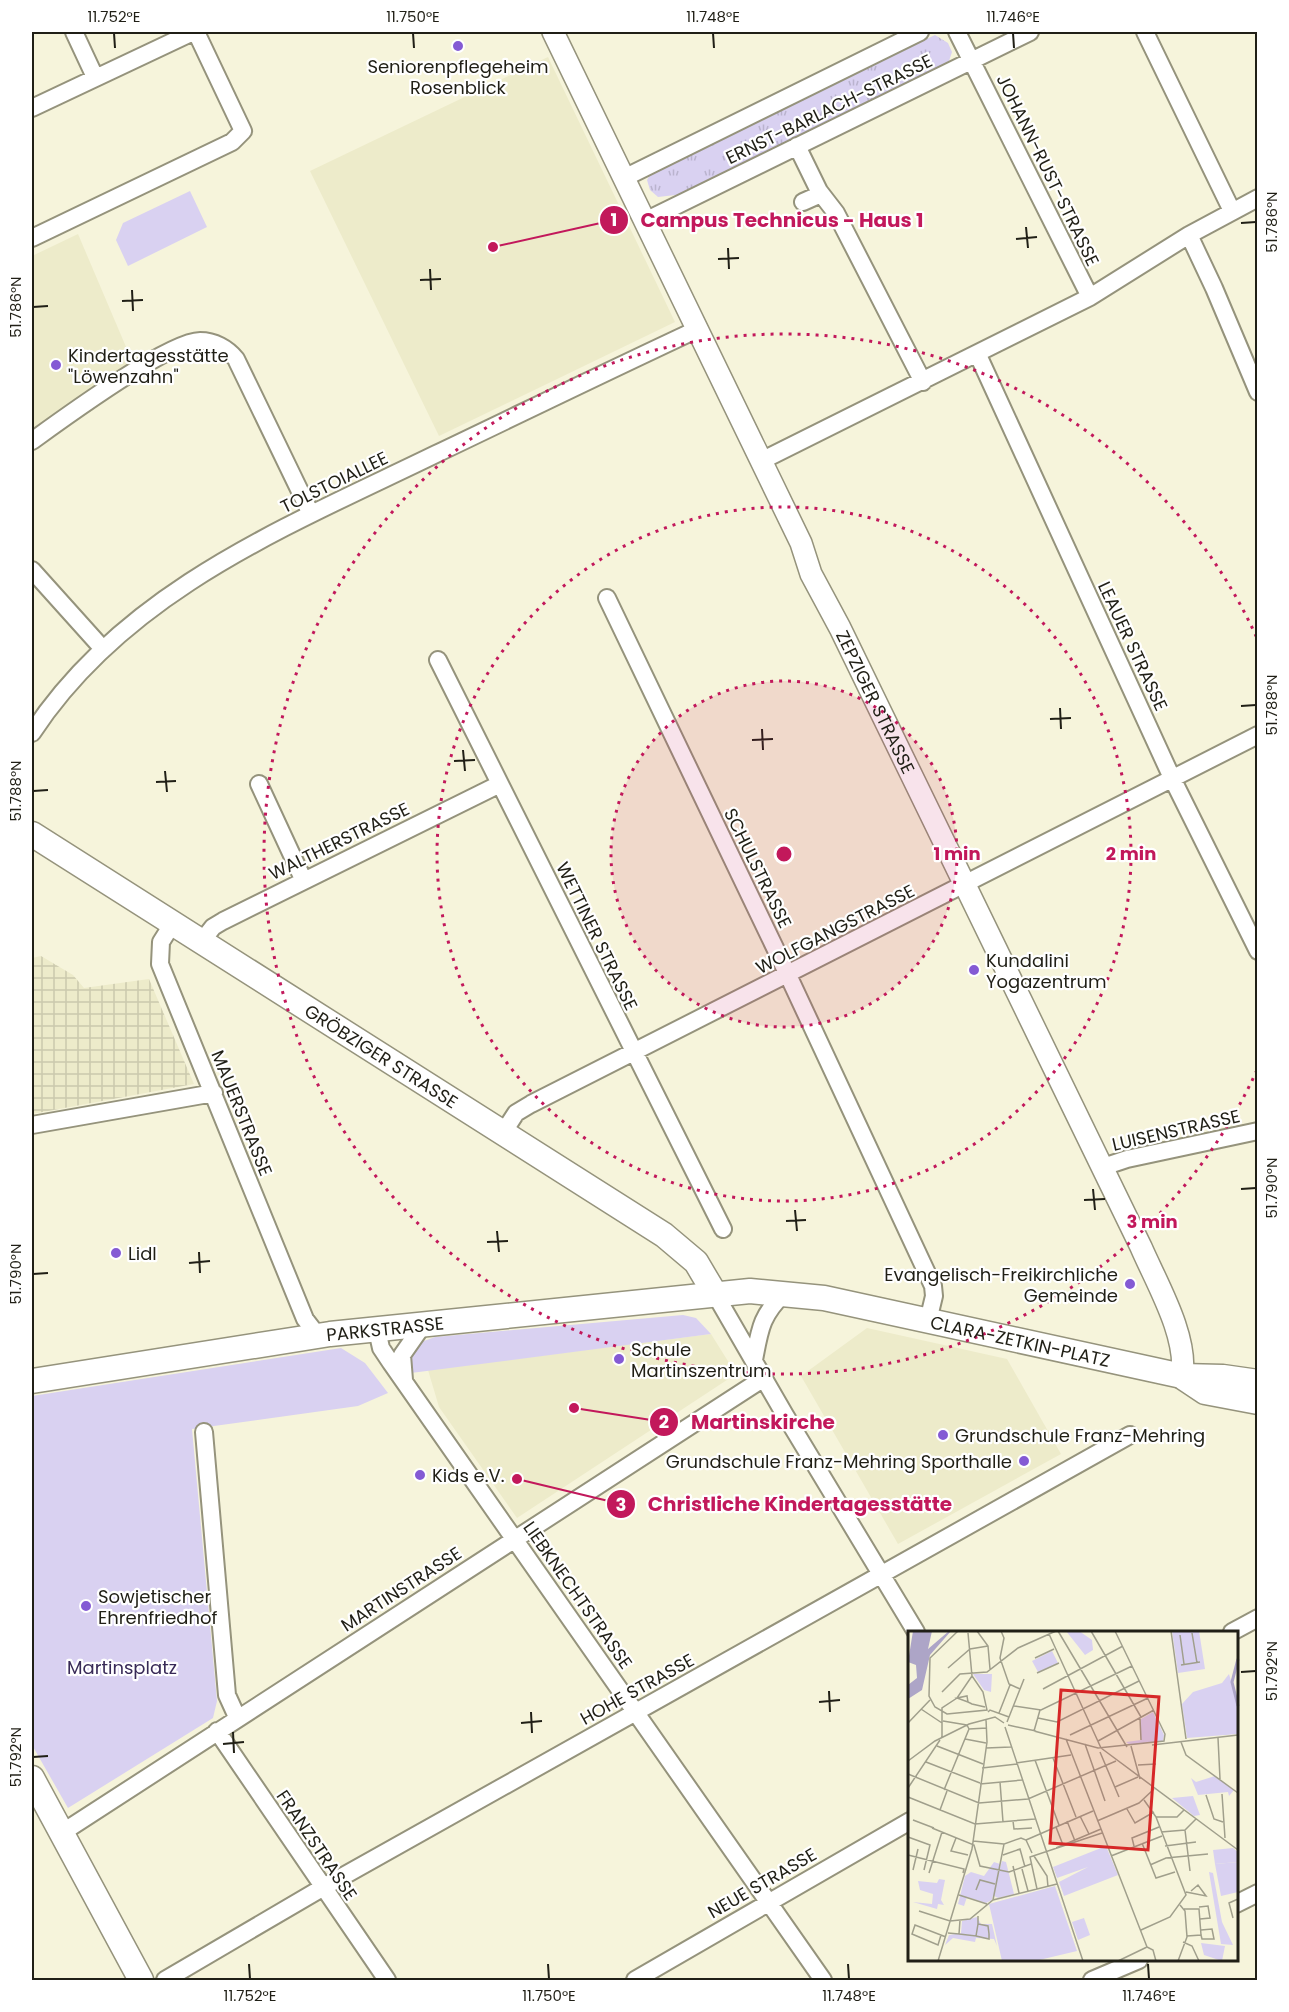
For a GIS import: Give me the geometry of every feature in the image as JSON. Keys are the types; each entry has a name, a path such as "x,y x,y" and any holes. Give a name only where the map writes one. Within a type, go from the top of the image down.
{"main road":[{"name":"GRÖBZIGER STRASSE","path":"32,834 679,1246 696,1262 715,1294"},
{"name":"CLARA-ZETKIN-PLATZ","path":"715,1294 750,1291 785,1292 824,1298 1182,1376"},
{"name":"PARKSTRASSE","path":"32,1381 289,1340 311,1328 377,1330 715,1294"},
{"path":"1182,1376 1223,1377 1257,1382"},
{"path":"1182,1376 1205,1392 1257,1402"},
{"path":"32,1778 60,1834 141,1980"}],"street":[{"path":"74,32 95,77"},
{"path":"32,108 195,32 243,131 232,142 32,238"},
{"name":"ZEPZIGER STRASSE","path":"553,32 801,543 811,574 1102,1167 1177,1332 1184,1365 1182,1376"},
{"name":"ERNST-BARLACH-STRASSE","path":"624,178 920,32"},
{"name":"JOHANN-RUST-STRASSE","path":"957,32 1090,297"},
{"name":"ERNST-BARLACH-STRASSE","path":"645,221 1030,32"},
{"path":"1145,32 1232,211"},
{"path":"797,146 821,194 836,213 923,382"},
{"path":"803,202 821,194"},
{"name":"JOHANN-RUST-STRASSE","path":"761,461 978,355 1090,297 1189,235 1257,198"},
{"path":"1189,235 1257,392"},
{"name":"TOLSTOIALLEE","path":"32,733 57,699 103,649 182,586 226,558 311,514 698,330"},
{"path":"32,441 118,382 172,352 198,341 212,343 230,352 236,359 311,514"},
{"name":"LEAUER STRASSE","path":"978,355 1172,778 1257,951"},
{"path":"32,570 103,649"},
{"name":"SCHULSTRASSE","path":"607,598 788,975 933,1286 934,1296 928,1321"},
{"name":"WETTINER STRASSE","path":"438,660 723,1229"},
{"name":"WOLFGANGSTRASSE","path":"503,1133 516,1113 531,1104 634,1054 1257,735"},
{"path":"259,784 303,879"},
{"name":"WALTHERSTRASSE","path":"202,941 213,927 223,921 303,879 500,784"},
{"name":"MAUERSTRASSE","path":"173,923 161,942 160,964 311,1328"},
{"path":"32,1125 214,1093"},
{"name":"LUISENSTRASSE","path":"1102,1167 1127,1159 1257,1131"},
{"path":"754,1360 760,1325 768,1309 785,1292"},
{"path":"715,1294 915,1631"},
{"path":"404,1381 402,1354 423,1325"},
{"name":"LIEBKNECHTSTRASSE","path":"377,1330 381,1348 823,1980"},
{"name":"PARKSTRASSE","path":"32,1373 50,1370 55,1377"},
{"name":"MARTINSTRASSE","path":"60,1834 237,1717 764,1378"},
{"path":"204,1432 227,1695 237,1717"},
{"name":"HOHE STRASSE","path":"165,1980 322,1888 1130,1435"},
{"path":"1234,1631 1257,1618"},
{"name":"FRANZSTRASSE","path":"216,1731 387,1980"},
{"name":"NEUE STRASSE","path":"635,1980 908,1822"},
{"path":"1238,1903 1257,1893"},
{"path":"1092,1980 1134,1961"}],"shaded area":[{"path":"548,57 675,322 439,436 310,171"},
{"path":"78,234 135,368 32,429 32,256"},
{"path":"41,956 73,975 84,988 149,979 194,1084 32,1114 32,958"},
{"name":"Grundschule Franz-Mehring","path":"867,1328 1007,1359 1061,1454 898,1544 801,1376"},
{"path":"711,1334 736,1374 517,1518 439,1407 428,1370"}],"green space":[{"path":"935,35 948,43 952,52 949,61 941,66 684,194 658,197 650,190 647,180 652,171"},
{"path":"190,191 207,227 128,266 116,240 123,223"},
{"path":"683,1315 696,1318 711,1334 411,1373 410,1355 424,1341 435,1337"},
{"name":"Martinsplatz","path":"341,1348 365,1363 388,1393 358,1406 192,1429 217,1701 213,1718 68,1808 32,1745 32,1396"}],"place":[{"name":"Seniorenpflegeheim Rosenblick","path":"458,46"},
{"name":"Campus Technicus - Haus 1","path":"493,247"},
{"name":"Kindertagesstätte \"Löwenzahn\"","path":"56,365"},
{"name":"Kundalini Yogazentrum","path":"974,970"},
{"name":"Lidl","path":"116,1253"},
{"name":"Evangelisch-Freikirchliche Gemeinde","path":"1130,1284"},
{"name":"Schule Martinszentrum","path":"619,1359"},
{"name":"Martinskirche","path":"574,1408"},
{"name":"Grundschule Franz-Mehring","path":"943,1435"},
{"name":"Grundschule Franz-Mehring Sporthalle","path":"1024,1461"},
{"name":"Kids e.V.","path":"420,1475"},
{"name":"Christliche Kindertagesstätte","path":"517,1479"},
{"name":"Sowjetischer Ehrenfriedhof","path":"86,1606"}]}
